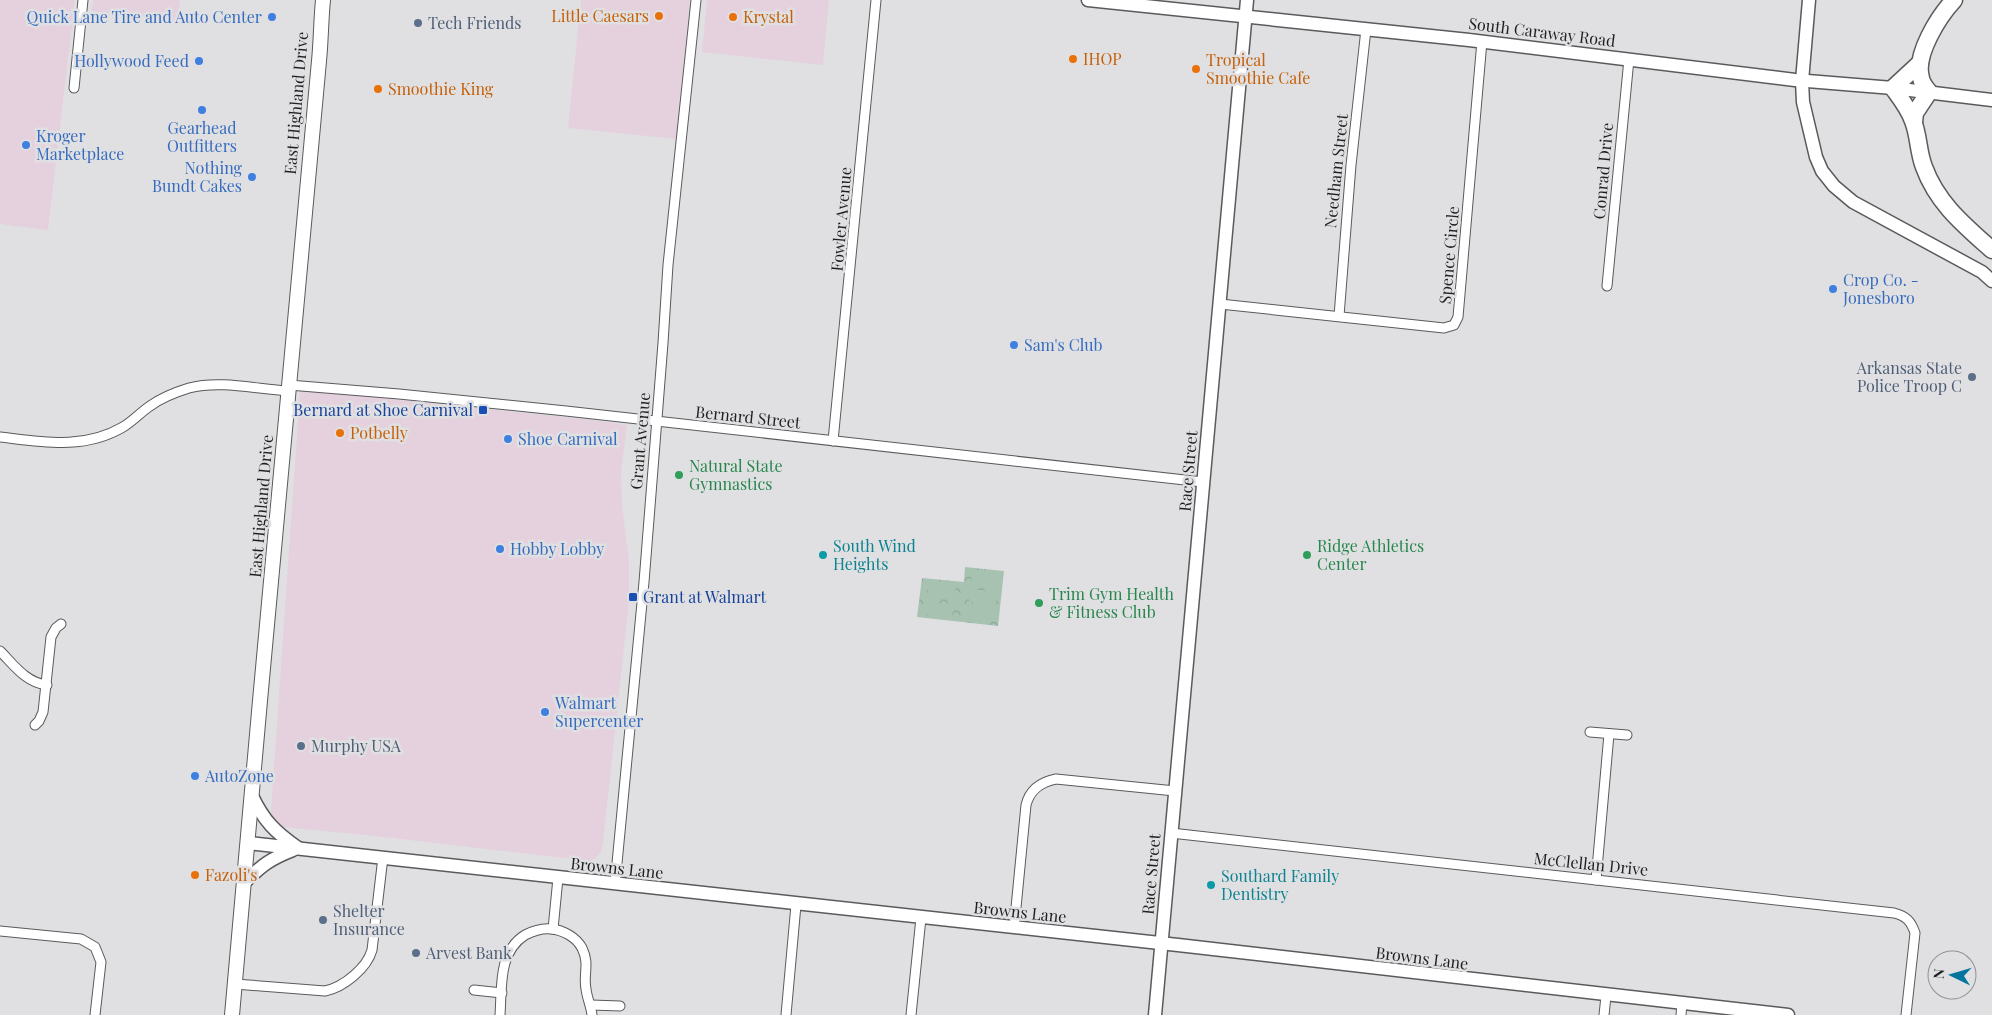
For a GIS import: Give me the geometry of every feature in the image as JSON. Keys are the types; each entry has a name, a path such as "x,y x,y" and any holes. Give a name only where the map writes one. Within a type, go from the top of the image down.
{"highway":[{"path":"1954,0 1938,20 1920,63 1893,88 1905,104 1914,122 1924,167 1938,196 1959,221 1992,250"},
{"path":"1914,122 1915,112 1929,92 1921,78 1920,63"}],"main road":[{"name":"East Highland Drive","path":"232,1015 323,1"}],"street":[{"path":"74,88 83,0"},
{"name":"Grant Avenue","path":"615,884 657,422 668,265 696,0"},
{"name":"Fowler Avenue","path":"833,441 876,0"},
{"name":"South Caraway Road","path":"1088,0 1482,41 1802,80 1893,88 1992,100"},
{"name":"Race Street","path":"1155,1015 1247,0"},
{"path":"1809,0 1802,80 1803,102 1816,157 1822,171 1834,186 1853,202 1975,268 1992,281"},
{"name":"Needham Street","path":"1339,316 1366,29"},
{"name":"Spence Circle","path":"1220,304 1444,328 1452,326 1456,322 1458,317 1482,41"},
{"name":"Conrad Drive","path":"1607,286 1629,59"},
{"name":"Bernard Street","path":"0,438 56,444 89,441 124,427 150,406 188,389 202,386 289,388 399,394 1203,482"},
{"path":"35,725 39,722 43,712 51,637 61,624"},
{"path":"0,651 25,677 47,685"},
{"path":"1590,732 1627,735"},
{"path":"1596,880 1609,734"},
{"path":"1014,928 1026,805 1033,789 1046,781 1056,780 1175,791"},
{"path":"252,796 267,823 278,834 298,848"},
{"name":"McClellan Drive","path":"1171,832 1902,915 1909,920 1915,933 1906,1015"},
{"name":"Browns Lane","path":"248,843 1161,944 1606,996 1682,1009 1788,1015"},
{"path":"244,883 260,867 273,858 298,848"},
{"path":"234,984 325,991 338,986 361,969 368,960 372,950 383,858"},
{"path":"553,929 558,878"},
{"path":"786,1015 796,904"},
{"path":"911,1015 921,918"},
{"path":"500,1015 505,961 512,947 519,939 533,931 546,928 565,932 582,949 587,963 586,988 592,1015"},
{"path":"0,931 80,938 95,947 100,962 95,1015"},
{"path":"474,990 502,993"},
{"path":"1604,1015 1606,996"},
{"path":"591,1005 620,1006"}],"shaded area":[{"path":"0,0 75,0 48,230 0,224"},
{"path":"93,0 180,0 178,21 91,11"},
{"path":"581,0 690,0 676,139 568,128"},
{"path":"707,0 829,0 823,65 702,52"},
{"path":"300,390 627,425 621,472 622,505 629,562 629,601 603,842 601,852 596,858 590,861 270,826"}],"green space":[{"path":"965,567 1004,571 998,626 917,617 922,578 964,582"},
{"path":"972,571 999,574 998,587 971,584"},
{"path":"929,584 956,587 954,600 927,597"},
{"path":"970,589 997,592 996,605 969,602"},
{"path":"927,602 954,605 952,617 925,614"},
{"path":"968,606 995,609 994,622 967,619"}],"place":[{"name":"Little Caesars","path":"659,16"},
{"name":"Quick Lane Tire and Auto Center","path":"272,17"},
{"name":"Krystal","path":"733,17"},
{"name":"Tech Friends","path":"418,23"},
{"name":"IHOP","path":"1073,59"},
{"name":"Hollywood Feed","path":"199,61"},
{"name":"Tropical Smoothie Cafe","path":"1196,69"},
{"name":"Smoothie King","path":"378,89"},
{"name":"Gearhead Outfitters","path":"202,110"},
{"name":"Kroger Marketplace","path":"26,145"},
{"name":"Nothing Bundt Cakes","path":"252,177"},
{"name":"Crop Co. - Jonesboro","path":"1833,289"},
{"name":"Sam's Club","path":"1014,345"},
{"name":"Arkansas State Police Troop C","path":"1972,377"},
{"name":"Bernard at Shoe Carnival","path":"483,410"},
{"name":"Potbelly","path":"340,433"},
{"name":"Shoe Carnival","path":"508,439"},
{"name":"Natural State Gymnastics","path":"679,475"},
{"name":"Hobby Lobby","path":"500,549"},
{"name":"South Wind Heights","path":"823,555"},
{"name":"Ridge Athletics Center","path":"1307,555"},
{"name":"Grant at Walmart","path":"633,597"},
{"name":"Trim Gym Health & Fitness Club","path":"1039,603"},
{"name":"Walmart Supercenter","path":"545,712"},
{"name":"Murphy USA","path":"301,746"},
{"name":"AutoZone","path":"195,776"},
{"name":"Fazoli's","path":"195,875"},
{"name":"Southard Family Dentistry","path":"1211,885"},
{"name":"Shelter Insurance","path":"323,920"},
{"name":"Arvest Bank","path":"416,953"}]}
